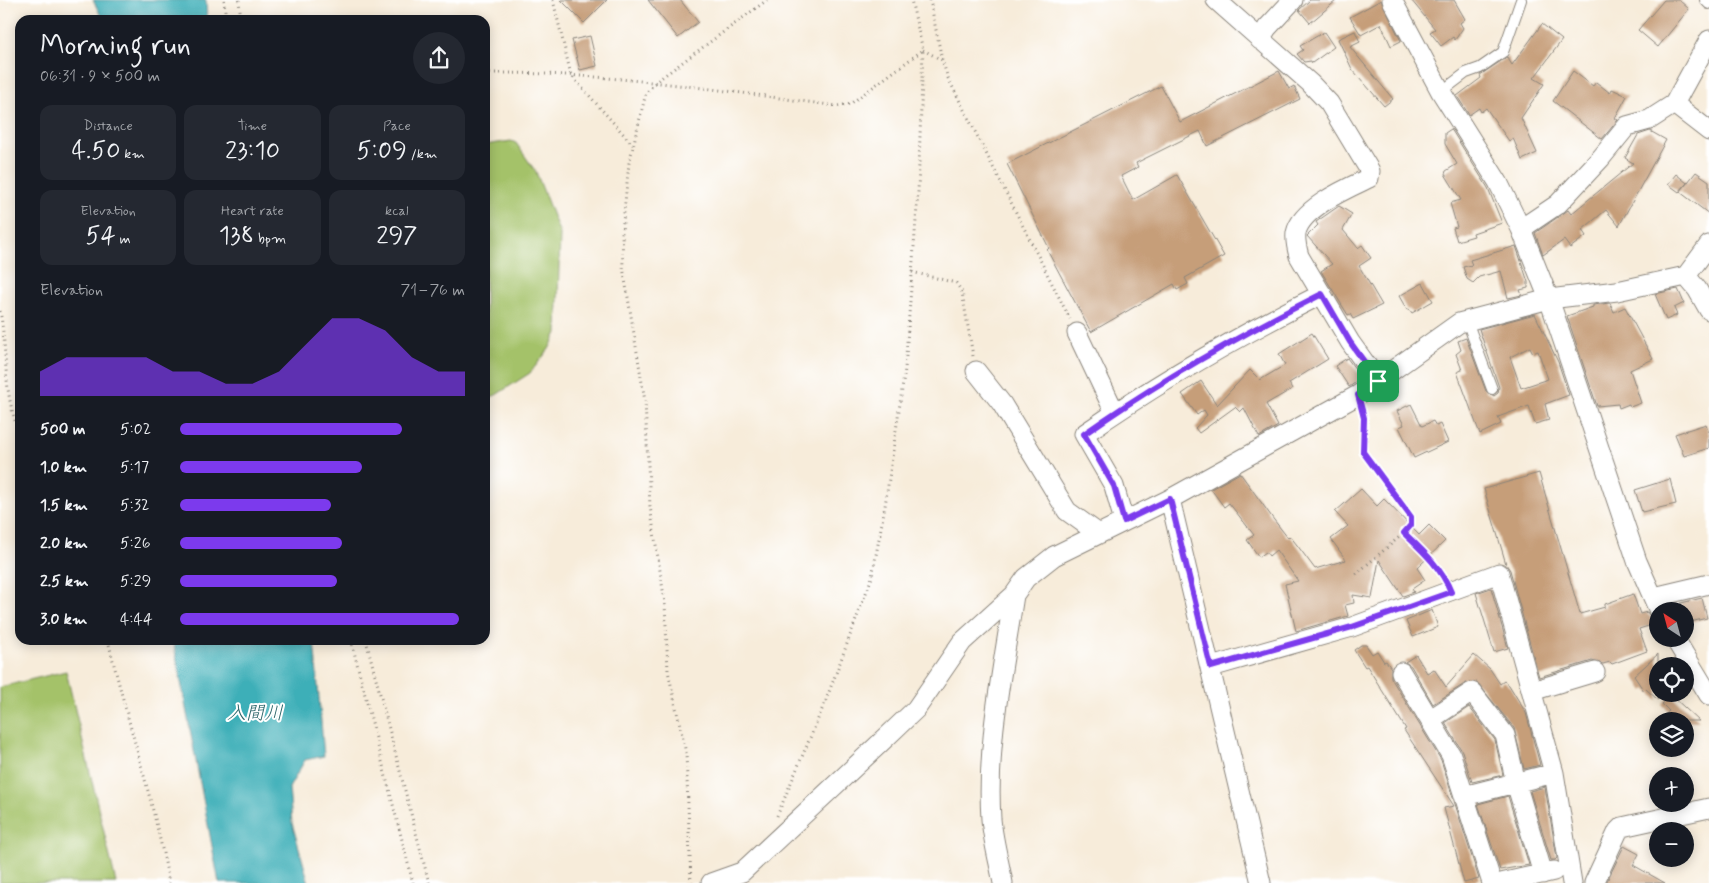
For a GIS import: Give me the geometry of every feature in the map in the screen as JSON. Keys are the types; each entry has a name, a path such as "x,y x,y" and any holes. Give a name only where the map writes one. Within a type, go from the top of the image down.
{"street":[{"path":"1216,0 1310,83 1329,103 1370,171 1369,178 1334,195 1301,221 1296,232 1295,242 1299,256 1350,342 1378,381"},
{"path":"1260,40 1266,28 1293,0"},
{"path":"1392,0 1441,92 1498,182 1521,229 1549,299 1637,561 1655,602"},
{"path":"1521,229 1558,204 1601,158 1627,126 1649,120 1674,104 1709,40"},
{"path":"1674,104 1709,131"},
{"path":"712,883 742,872 916,709 962,642 1014,595 1026,578 1054,556 1170,499 1358,395 1459,323 1549,299 1618,291 1686,276 1709,245"},
{"path":"1686,276 1697,289 1709,310"},
{"path":"1124,521 1114,486 1084,434 1115,413 1264,323 1322,294"},
{"path":"1077,333 1115,413"},
{"path":"976,371 1002,404 1067,510 1099,534"},
{"path":"1170,499 1261,883"},
{"path":"1211,667 1352,627 1499,573 1554,772 1571,875 1543,874 1501,883"},
{"path":"1661,602 1709,584"},
{"path":"1003,883 991,820 991,790 995,727 1014,595"},
{"path":"1680,648 1709,695"},
{"path":"1400,672 1451,755 1492,883"},
{"path":"1532,691 1595,672"},
{"path":"1430,719 1472,692 1505,735 1516,783 1543,874"},
{"path":"1464,796 1554,772"},
{"path":"1594,883 1618,830 1709,808"}],"lane":[{"path":"1441,92 1466,73 1480,68 1503,52 1521,0"},
{"path":"1704,0 1709,4"},
{"path":"1467,321 1492,389"}],"path":[{"path":"224,0 226,15"},
{"path":"239,0 240,15"},
{"path":"553,0 570,75 633,145"},
{"path":"691,883 686,754 668,671 665,603 650,506 645,401 623,267 622,232 629,163 646,93 657,81 767,0"},
{"path":"775,819 826,700 872,577 905,369 918,193 923,50 911,0"},
{"path":"930,0 942,60 948,78 1077,333"},
{"path":"490,73 570,75 657,81 837,106 850,104 923,50"},
{"path":"923,50 942,60"},
{"path":"912,272 956,284 962,292 976,371"},
{"path":"0,311 6,382 15,419"},
{"path":"1356,574 1411,525 1411,517 1363,452 1364,418 1358,395"},
{"path":"1404,533 1434,562 1445,577 1451,592"},
{"path":"109,645 118,685 150,797 169,883"},
{"path":"352,645 414,883"},
{"path":"367,645 429,883"}],"green space":[{"path":"511,141 516,143 536,172 560,234 557,333 549,349 530,373 490,397 490,144"},
{"path":"66,671 116,883 0,883 0,687"}],"water":[{"path":"93,0 206,0 207,15 100,15"},
{"name":"入間川","path":"174,645 314,645 324,756 305,760 289,788 292,823 309,883 219,883"}],"building":[{"path":"561,0 607,0 584,23"},
{"path":"648,0 680,0 698,22 678,38"},
{"path":"1310,0 1337,0 1310,23 1299,10"},
{"path":"1381,0 1401,41 1391,46 1381,24 1361,35 1350,17"},
{"path":"1411,0 1454,0 1465,19 1460,23 1463,28 1455,40 1453,37 1441,46 1430,32 1435,29"},
{"path":"1664,0 1679,0 1689,9 1658,47 1638,30"},
{"path":"1542,24 1562,40 1534,78 1544,84 1521,118 1537,153 1522,160 1513,138 1509,141 1486,108 1481,112 1479,108 1469,115 1457,96 1481,78 1480,75 1507,57 1512,65"},
{"path":"1355,31 1360,42 1350,47 1393,99 1384,106 1352,69 1338,39"},
{"path":"1324,32 1334,47 1312,63 1311,61 1304,62 1297,54 1303,50 1300,46"},
{"path":"590,36 597,66 580,70 572,40"},
{"path":"1279,71 1289,89 1294,86 1300,99 1207,146 1200,131 1136,163 1138,167 1121,176 1133,200 1177,175 1224,256 1185,278 1188,284 1177,290 1174,284 1091,332 1047,250 1049,248 1007,164 1161,86 1180,122"},
{"path":"1573,71 1593,86 1596,82 1610,93 1612,89 1627,96 1615,118 1618,120 1602,139 1553,101"},
{"path":"1451,129 1488,188 1502,223 1473,233 1474,236 1457,241 1453,228 1457,227 1450,203 1461,200 1445,174 1446,171 1457,164 1445,144 1445,133"},
{"path":"1650,131 1666,140 1619,226 1606,210 1582,230 1586,236 1570,248 1564,240 1543,255 1535,233 1568,210 1571,214 1633,163 1625,158 1638,135"},
{"path":"1696,172 1709,181 1709,214 1680,192"},
{"path":"1676,174 1687,183 1679,192 1668,184"},
{"path":"1339,206 1352,214 1343,230 1358,248 1362,245 1371,258 1359,266 1382,305 1353,319 1350,314 1348,315 1321,271 1332,264 1307,236 1318,225 1316,222"},
{"path":"1516,246 1528,282 1528,288 1520,290 1522,295 1508,298 1501,271 1479,277 1473,283 1467,279 1463,267 1472,265 1470,260"},
{"path":"1423,283 1433,301 1412,313 1409,309 1407,310 1399,296"},
{"path":"1678,289 1684,303 1674,308 1677,315 1666,320 1655,294"},
{"path":"1610,303 1614,312 1625,307 1653,359 1630,370 1641,403 1630,407 1629,404 1619,408 1618,404 1597,406 1567,316 1593,307 1593,305"},
{"path":"1535,314 1558,362 1569,395 1545,404 1549,420 1535,424 1529,406 1498,417 1501,424 1480,434 1457,372 1462,370 1456,354 1461,350 1458,341 1466,338 1486,391 1494,396 1498,393 1499,387 1479,329","holes":["1530,347 1533,353 1538,351 1548,379 1521,388 1510,357"]},
{"path":"1312,333 1328,359 1289,383 1292,389 1266,404 1278,426 1259,437 1244,408 1240,412 1235,407 1199,433 1195,428 1207,415 1204,410 1197,415 1182,394 1201,381 1217,405 1250,370 1260,380 1285,365 1279,354"},
{"path":"1347,358 1362,378 1349,387 1335,366"},
{"path":"1411,404 1422,426 1433,421 1436,426 1440,424 1448,442 1414,458 1399,427 1404,425 1397,411"},
{"path":"1706,424 1709,434 1709,448 1684,456 1675,434"},
{"path":"1240,473 1288,538 1290,536 1315,569 1346,560 1331,539 1348,526 1335,512 1361,489 1377,506 1384,499 1419,535 1429,525 1445,541 1417,568 1425,580 1412,589 1414,592 1403,596 1379,560 1372,598 1353,595 1354,603 1345,605 1348,616 1296,631 1285,584 1298,581 1276,550 1269,556 1266,552 1259,557 1247,540 1254,535 1229,503 1224,507 1211,489"},
{"path":"1539,473 1580,614 1605,607 1605,604 1633,594 1640,614 1647,612 1649,615 1649,626 1639,629 1647,651 1612,664 1610,662 1603,664 1592,661 1539,677 1510,570 1506,564 1484,489"},
{"path":"1670,479 1676,504 1642,512 1635,490"},
{"path":"1491,588 1508,648 1494,652 1476,593"},
{"path":"1702,598 1707,618 1694,621 1694,602 1685,602"},
{"path":"1432,610 1438,627 1413,637 1406,621"},
{"path":"1361,645 1366,645 1372,654 1377,651 1384,662 1386,661 1391,668 1391,678 1441,760 1479,879 1464,883 1444,808 1454,806 1404,730 1406,729 1367,666 1365,667 1354,650"},
{"path":"1416,655 1427,673 1434,669 1446,687 1474,655 1490,669 1500,684 1504,681 1509,685 1526,713 1540,765 1524,769 1514,728 1477,682 1466,683 1433,704 1411,666 1405,662"},
{"path":"1649,662 1649,692 1646,689 1644,691 1634,676"},
{"path":"1664,702 1679,702 1689,712 1668,712 1662,704"},
{"path":"1469,707 1495,740 1503,775 1472,782 1462,751 1445,723"},
{"path":"1545,787 1557,858 1555,860 1551,860 1530,791"},
{"path":"1508,796 1529,865 1500,870 1478,804"},
{"path":"1624,846 1639,854 1633,865 1665,883 1606,883"}],"route":[{"path":"1322,294 1350,342 1378,381 1358,395 1364,418 1363,452 1411,517 1411,525 1404,533 1434,562 1445,577 1451,592 1352,627 1211,667 1170,499 1124,521 1114,486 1084,434 1115,413 1264,323 1322,294"}]}
